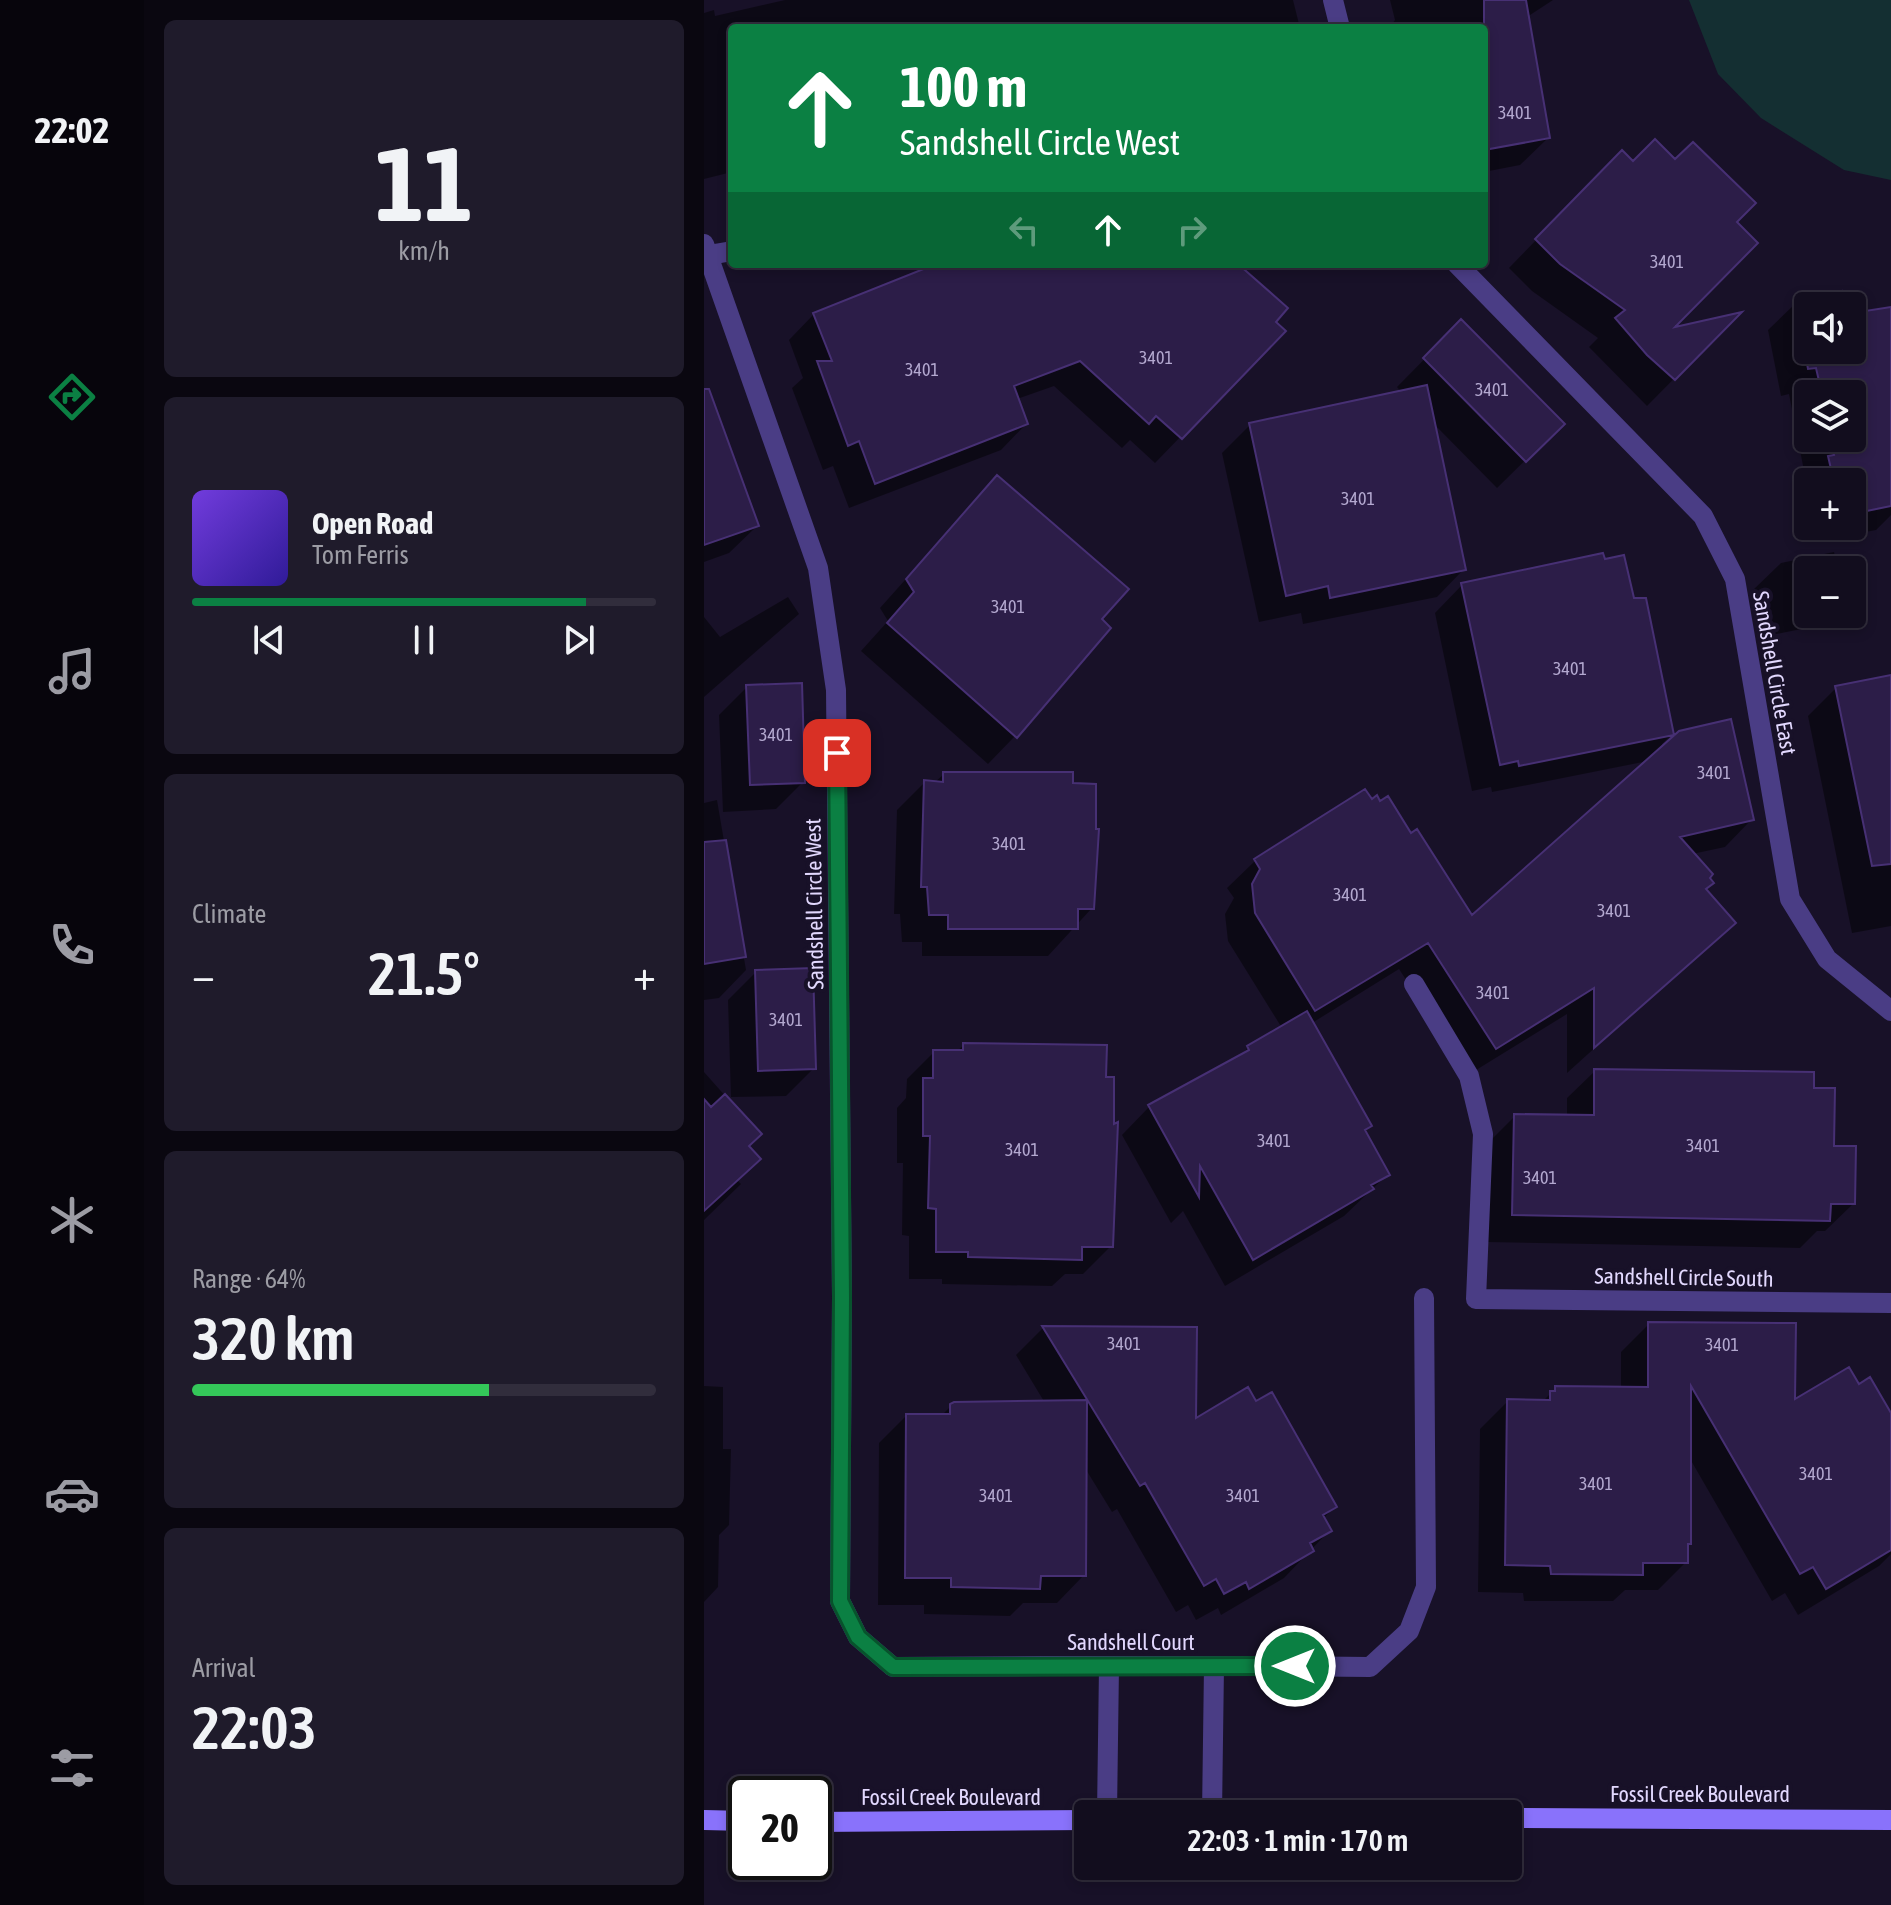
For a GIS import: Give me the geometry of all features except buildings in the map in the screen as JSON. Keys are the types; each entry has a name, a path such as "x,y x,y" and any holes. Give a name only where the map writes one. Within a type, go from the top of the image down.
{"main road":[{"name":"Fossil Creek Boulevard","path":"1522,1818 1891,1820"},
{"path":"704,1820 728,1821"},
{"name":"Fossil Creek Boulevard","path":"832,1822 1074,1820"}],"street":[{"path":"1333,0 1339,24"},
{"path":"705,252 728,251"},
{"name":"Sandshell Circle West","path":"705,252 818,568 836,690 842,1297"},
{"name":"Sandshell Circle East","path":"1461,268 1703,516 1735,579 1790,899 1827,959 1891,1011"},
{"name":"Sandshell Circle South","path":"1414,984 1469,1076 1483,1134 1476,1299 1891,1303"},
{"name":"Sandshell Court","path":"842,1297 840,1601 858,1637 893,1667 1370,1667 1409,1631 1426,1587 1424,1298"},
{"path":"1107,1800 1109,1666"},
{"path":"1212,1800 1214,1666"}],"green space":[{"path":"1689,0 1891,0 1891,180 1844,170 1761,118 1718,74"}],"route":[{"path":"837,753 842,1297 840,1601 858,1637 893,1667 1295,1666"}]}
